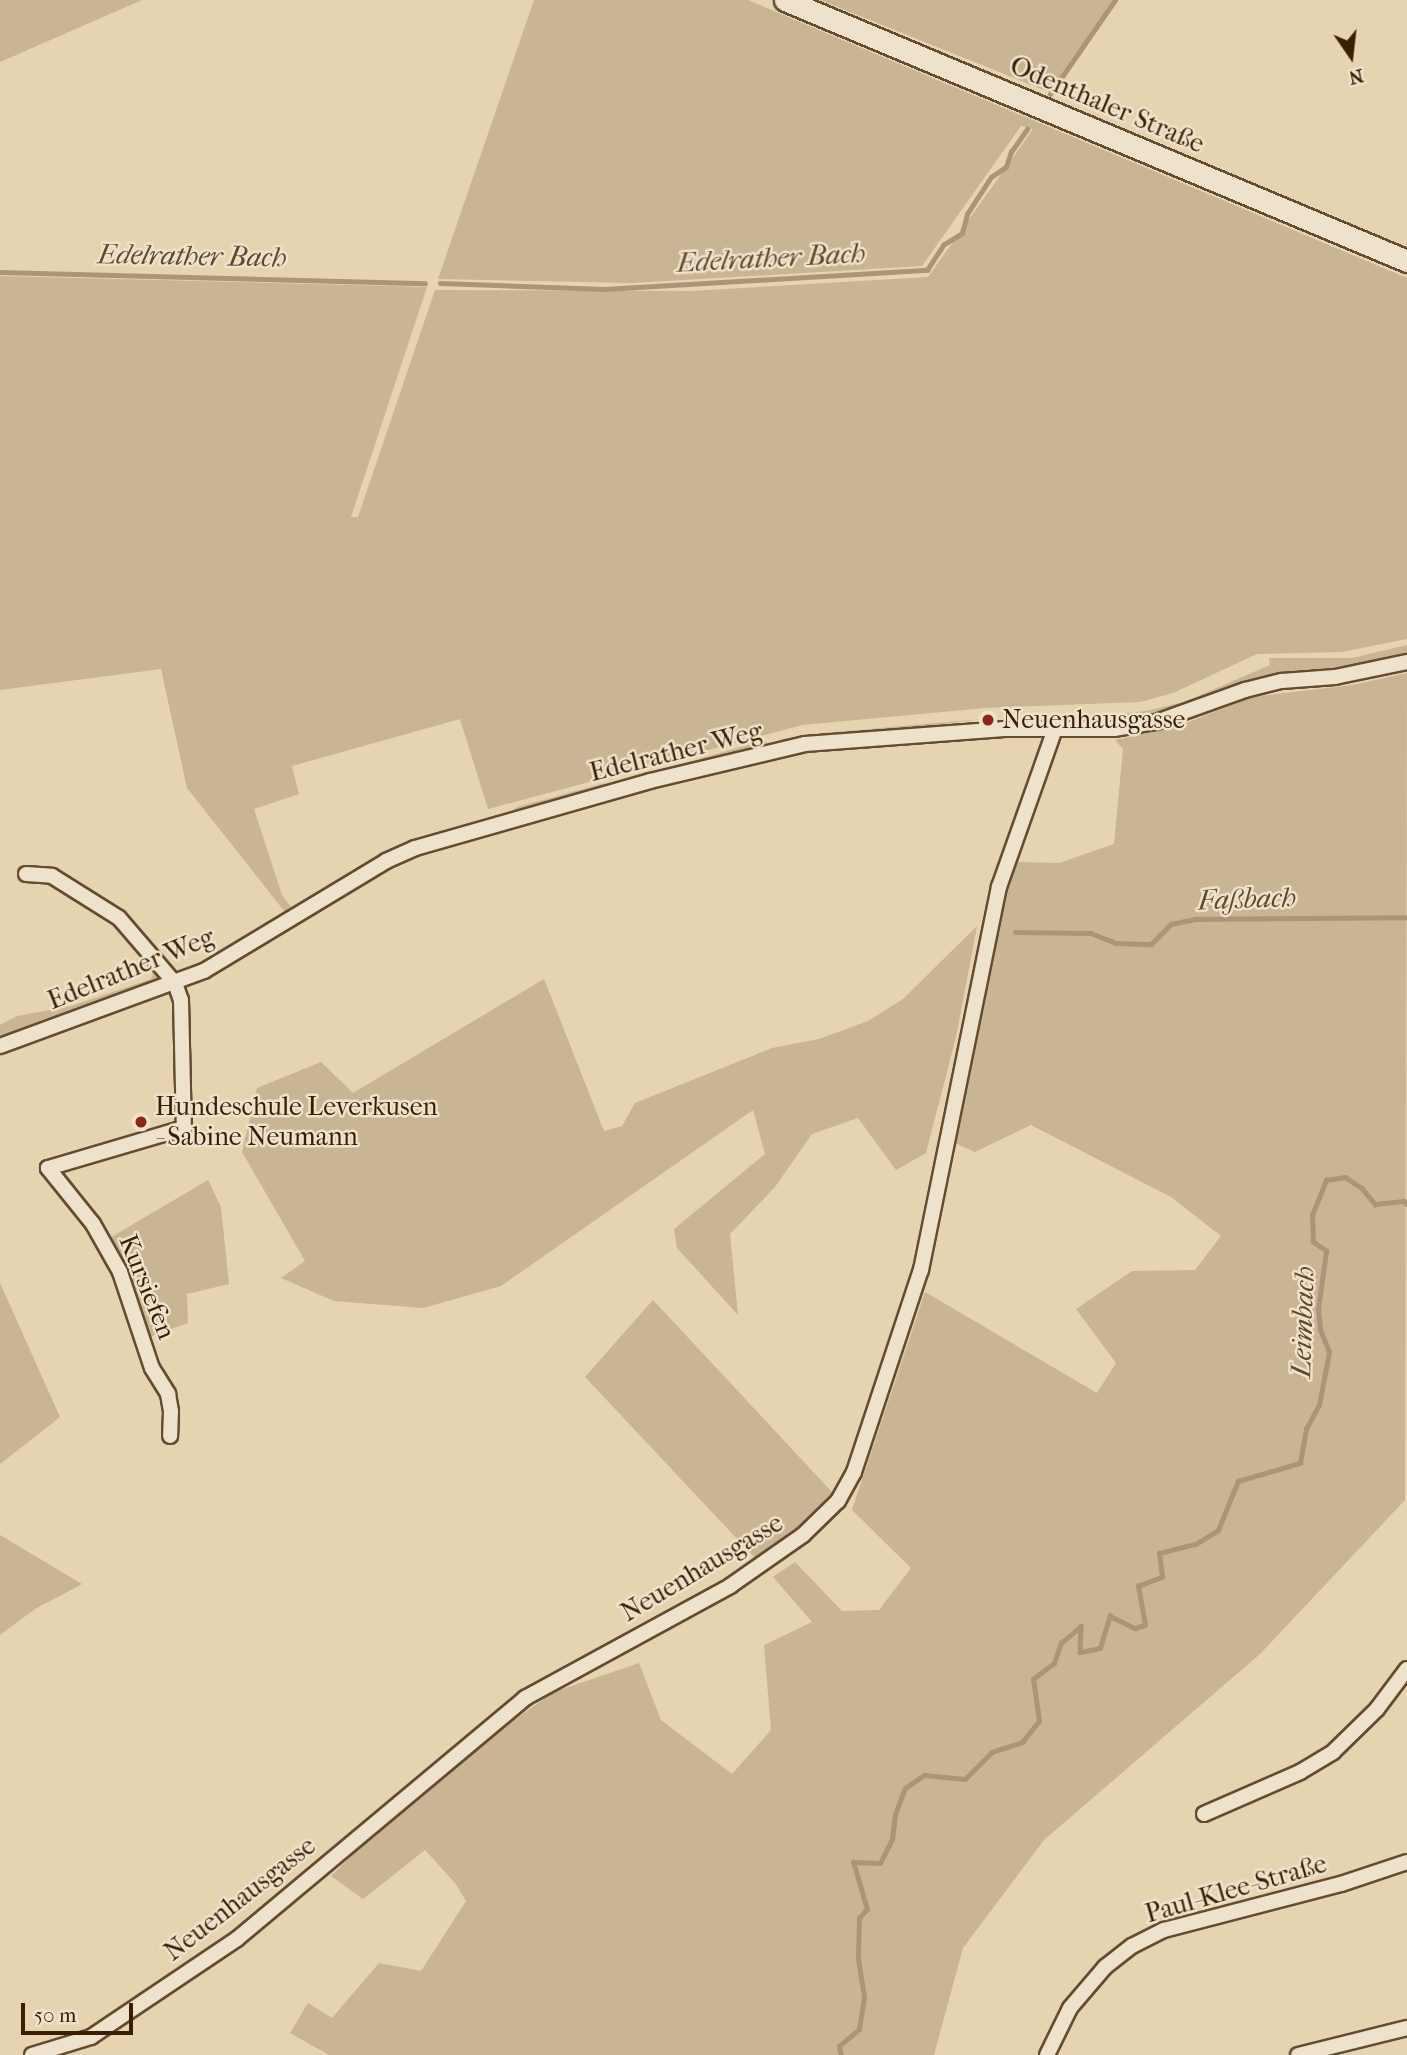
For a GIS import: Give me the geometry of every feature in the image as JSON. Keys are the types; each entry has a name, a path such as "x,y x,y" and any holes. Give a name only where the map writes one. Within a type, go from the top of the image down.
{"main road":[{"name":"Odenthaler Straße","path":"785,0 1407,261"}],"street":[{"name":"Edelrather Weg","path":"0,1046 175,983 216,965 386,861 415,848 650,781 805,744 1004,729 1114,729 1156,722 1245,690 1282,681 1335,677 1407,662"},
{"name":"Neuenhausgasse","path":"32,2055 91,2037 237,1939 525,1698 730,1586 803,1535 838,1501 854,1472 921,1270 939,1171 999,887 1055,729"},
{"path":"26,874 52,876 119,918 175,983"},
{"name":"Kursiefen","path":"170,1436 171,1411 168,1394 152,1368 120,1272 93,1224 48,1168 184,1128 181,1000 175,983"},
{"path":"1204,1814 1300,1772 1333,1752 1377,1709 1407,1669"},
{"name":"Paul-Klee-Straße","path":"1047,2055 1070,2008 1105,1967 1132,1946 1164,1930 1341,1884 1407,1862"},
{"path":"1298,2055 1407,2028"}],"shaded area":[{"path":"0,0 142,0 0,62"},
{"path":"534,0 748,0 1407,278 1407,639 1342,652 1257,654 1173,693 1140,702 985,708 802,725 488,809 460,719 292,766 299,794 254,809 282,895 291,907 285,912 187,788 161,669 0,690 0,276 427,287 351,517 358,517 435,290 692,291 928,277 1033,129 1021,126 922,266 632,283 438,279"},
{"path":"820,0 1118,0 1054,94"},
{"path":"1407,645 1407,655 1347,668 1250,681 1167,711 1109,718 1109,715 1146,711 1184,702 1270,665 1269,658 1352,658"},
{"path":"1407,673 1405,1500 1260,1654 1044,1840 963,1948 934,2055 329,2055 290,2033 308,2003 332,2018 379,1963 421,1971 466,1901 455,1883 425,1850 363,1899 331,1876 398,1810 505,1726 554,1692 639,1663 661,1720 732,1774 771,1730 764,1645 812,1622 773,1577 795,1562 842,1611 879,1610 911,1568 852,1510 925,1292 1097,1393 1116,1363 1076,1309 1132,1271 1195,1270 1221,1236 1171,1197 1031,1125 975,1152 950,1141 998,934 1004,892 1015,862 1059,863 1114,844 1123,749 1115,740 1181,725 1252,697 1352,685"},
{"path":"982,719 782,744 781,739 824,733"},
{"path":"765,740 767,747 617,790 615,783"},
{"path":"605,783 607,790 504,817 517,807"},
{"path":"977,926 956,1037 926,1153 896,1170 858,1118 812,1134 775,1187 730,1234 738,1315 677,1248 674,1229 765,1154 753,1110 501,1286 423,1308 334,1301 281,1278 305,1261 242,1152 257,1088 321,1062 353,1093 544,979 604,1131 622,1126 635,1103 772,1048 819,1039 868,1021 903,999"},
{"path":"153,964 159,974 157,983 0,1038 0,1025 17,1016 71,1006 151,979 153,974 149,966"},
{"path":"208,1180 221,1207 229,1284 187,1294 188,1323 149,1337 108,1239"},
{"path":"0,1283 60,1417 0,1464"},
{"path":"653,1300 832,1492 817,1514 758,1561 585,1377"},
{"path":"0,1535 82,1584 35,1609 0,1635"}],"waterway":[{"name":"Edelrather Bach","path":"1050,94 1115,0"},
{"name":"Edelrather Bach","path":"440,283 605,289 927,270 943,245 962,233 967,214 991,177 1006,167 1011,152 1027,129"},
{"name":"Edelrather Bach","path":"0,272 425,283"},
{"name":"Faßbach","path":"1015,932 1091,933 1116,943 1151,944 1171,924 1195,919 1407,917"},
{"name":"Leimbach","path":"841,2055 839,2046 859,2029 864,1997 858,1958 859,1918 867,1909 853,1862 880,1863 892,1839 895,1814 905,1788 924,1775 965,1779 992,1752 1022,1742 1039,1721 1033,1679 1054,1663 1061,1643 1081,1626 1080,1652 1100,1648 1110,1616 1135,1628 1145,1625 1138,1586 1162,1577 1159,1553 1196,1544 1218,1530 1238,1481 1300,1463 1306,1429 1319,1405 1329,1352 1320,1330 1318,1309 1326,1251 1313,1242 1312,1215 1326,1180 1345,1177 1362,1188 1375,1204 1404,1201 1407,1204"}],"place":[{"name":"Neuenhausgasse","path":"988,720"},
{"name":"Hundeschule Leverkusen - Sabine Neumann","path":"141,1122"}]}
